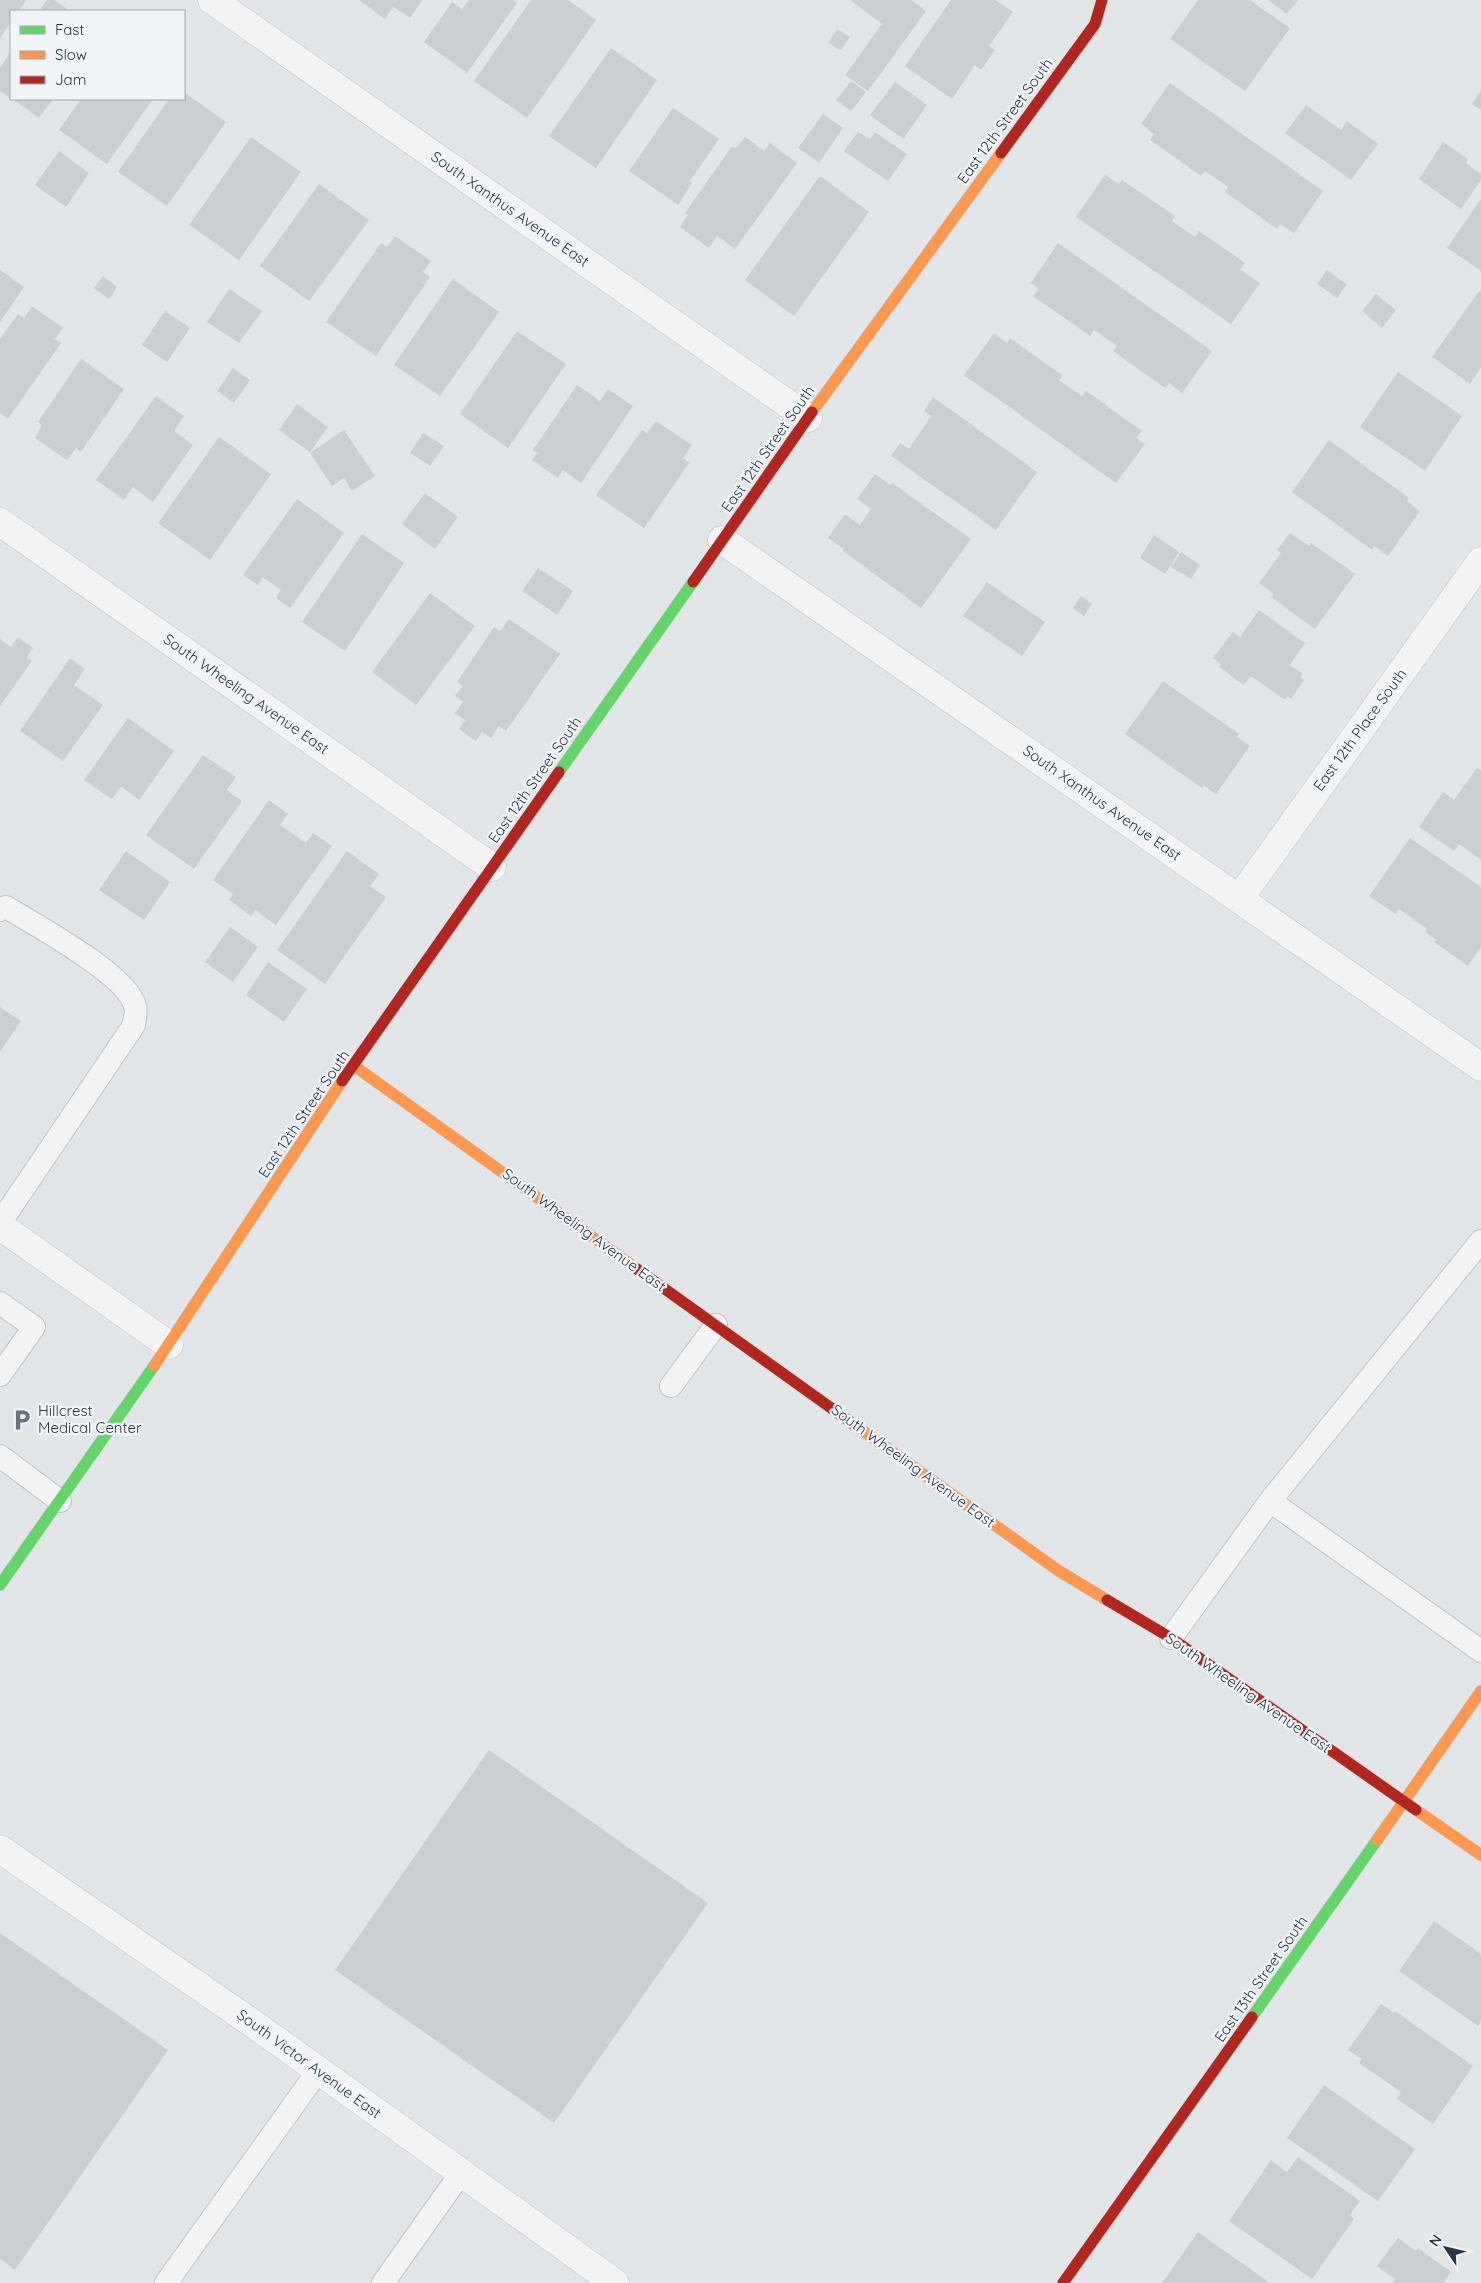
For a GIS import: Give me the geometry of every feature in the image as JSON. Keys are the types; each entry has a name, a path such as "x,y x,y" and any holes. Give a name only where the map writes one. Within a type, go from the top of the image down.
{"street":[{"name":"South Xanthus Avenue East","path":"212,0 808,418"},
{"name":"East 12th Street South","path":"0,1585 169,1345 353,1065 808,418 1095,24 1102,0"},
{"name":"South Wheeling Avenue East","path":"0,522 492,867"},
{"name":"South Xanthus Avenue East","path":"722,540 1481,1067"},
{"name":"East 12th Place South","path":"1239,899 1481,561"},
{"name":"South Wheeling Avenue East","path":"353,1065 1059,1571 1171,1638 1481,1855"},
{"path":"0,1224 169,1345"},
{"name":"East 13th Street South","path":"1063,2283 1405,1802 1481,1691"},
{"name":"South Victor Avenue East","path":"0,1849 318,2071 615,2283"}],"lane":[{"path":"0,910 6,907 88,958 121,984 135,1006 134,1025 0,1224"},
{"path":"1171,1638 1270,1501 1481,1241"},
{"path":"0,1303 34,1327 0,1375"},
{"path":"671,1386 716,1325"},
{"path":"0,1456 60,1501"},
{"path":"1270,1501 1481,1650"},
{"path":"166,2283 318,2071"},
{"path":"383,2283 461,2173"}],"building":[{"path":"0,0 26,0 20,10 10,10 10,23 0,38"},
{"path":"47,0 54,0 69,10 40,10"},
{"path":"359,0 422,0 410,18 393,7 385,19"},
{"path":"469,0 513,0 517,3 467,73 424,42 452,2 462,9"},
{"path":"531,0 568,0 596,20 527,118 474,81"},
{"path":"850,0 911,0 926,11 868,91 845,75 882,24"},
{"path":"951,0 995,0 1013,12 989,46 995,50 981,70 975,65 952,99 905,66"},
{"path":"1198,0 1250,0 1290,28 1245,91 1170,39"},
{"path":"1268,0 1298,0 1287,14"},
{"path":"837,29 850,37 841,50 828,43"},
{"path":"611,48 657,80 596,168 549,136"},
{"path":"10,53 10,98 0,91 0,68"},
{"path":"851,81 866,92 851,111 836,100"},
{"path":"895,82 927,105 903,139 870,115"},
{"path":"1170,83 1323,191 1294,233 1280,224 1277,229 1225,192 1228,187 1205,171 1201,176 1150,140 1154,134 1141,124"},
{"path":"1481,90 1481,110 1472,104"},
{"path":"185,93 226,122 167,206 118,172 168,100 185,100"},
{"path":"13,100 52,100 39,118"},
{"path":"80,100 152,100 107,164 59,130"},
{"path":"1306,105 1341,130 1347,121 1378,144 1351,180 1285,133"},
{"path":"673,108 719,139 690,181 692,183 678,205 629,171"},
{"path":"823,114 843,128 819,163 798,148"},
{"path":"858,132 870,139 875,132 907,154 888,181 844,151"},
{"path":"251,137 301,172 239,260 189,225"},
{"path":"745,137 764,151 770,143 797,163 735,249 717,236 709,248 680,227 688,215 685,213 732,146 736,148"},
{"path":"1443,142 1468,159 1466,163 1481,174 1481,180 1461,209 1419,179"},
{"path":"59,151 89,173 66,207 35,185"},
{"path":"1105,175 1119,184 1122,180 1175,216 1172,221 1195,237 1199,231 1245,263 1240,270 1260,283 1231,324 1076,217"},
{"path":"820,176 869,212 794,316 745,280"},
{"path":"319,184 369,220 309,301 260,266"},
{"path":"1481,199 1481,271 1447,248"},
{"path":"395,236 431,261 423,272 430,277 376,356 326,322 381,243 387,247"},
{"path":"1058,243 1212,351 1182,393 1169,383 1165,388 1113,351 1117,346 1094,330 1090,336 1033,296 1039,289 1031,283"},
{"path":"0,270 24,287 0,322"},
{"path":"1327,270 1347,284 1337,298 1317,284"},
{"path":"103,276 117,287 109,299 94,288"},
{"path":"453,279 499,312 440,396 394,365"},
{"path":"229,289 262,311 239,343 207,322"},
{"path":"1479,291 1481,292 1481,367 1470,384 1432,357"},
{"path":"1376,294 1396,310 1382,328 1362,311"},
{"path":"32,306 63,328 55,339 61,343 8,419 0,413 0,339 18,314 24,318"},
{"path":"165,311 190,328 167,362 142,345"},
{"path":"517,331 566,364 508,448 460,414"},
{"path":"994,333 1007,343 1010,338 1062,375 1059,380 1082,396 1086,391 1142,431 1136,438 1145,444 1116,483 964,375"},
{"path":"81,359 124,389 81,452 76,448 67,460 35,438 42,425 38,422"},
{"path":"233,368 250,380 234,403 217,391"},
{"path":"1398,372 1462,416 1425,471 1360,427"},
{"path":"577,385 600,401 608,389 633,406 581,483 563,470 558,478 532,460 537,453 533,450"},
{"path":"156,396 184,416 174,431 193,445 153,502 133,487 124,500 96,480"},
{"path":"933,397 1037,472 996,530 891,456 900,443 909,449 931,416 924,411"},
{"path":"297,404 328,427 310,452 279,430"},
{"path":"656,421 692,445 683,458 689,463 644,528 596,495 642,430 647,433"},
{"path":"344,430 375,476 352,491 344,478 332,486 310,453"},
{"path":"423,433 444,446 430,466 410,453"},
{"path":"219,437 271,474 210,560 158,523"},
{"path":"1329,440 1409,498 1407,501 1420,511 1388,556 1374,546 1372,550 1292,492"},
{"path":"875,474 890,485 892,483 971,539 921,608 828,538 845,514 860,525 871,509 857,499"},
{"path":"425,493 458,517 435,549 402,524"},
{"path":"297,499 344,533 290,608 276,598 281,590 263,577 258,585 243,575"},
{"path":"1290,533 1309,546 1311,543 1355,574 1315,629 1271,597 1274,594 1259,583 1281,553 1277,550"},
{"path":"362,534 404,563 345,651 302,622"},
{"path":"1154,535 1179,552 1165,574 1140,558"},
{"path":"1181,552 1200,565 1191,579 1171,567"},
{"path":"538,568 573,591 557,615 522,591"},
{"path":"987,582 1045,622 1022,656 963,616"},
{"path":"430,593 475,626 416,705 372,672"},
{"path":"1081,596 1092,604 1084,616 1073,608"},
{"path":"1259,610 1305,643 1290,665 1303,674 1300,677 1304,680 1291,699 1288,696 1285,700 1251,676 1244,685 1219,667 1221,664 1213,658 1233,632 1240,637"},
{"path":"509,619 560,654 506,731 499,726 491,738 482,732 476,741 459,729 465,720 455,713 463,702 455,696 463,686 457,682 494,627 500,631"},
{"path":"18,637 33,648 27,657 32,661 0,706 0,639 11,647"},
{"path":"70,658 85,669 74,685 103,705 63,761 20,731"},
{"path":"1163,681 1239,734 1237,737 1250,746 1216,794 1203,785 1202,788 1125,734"},
{"path":"128,718 174,751 139,800 121,786 112,799 84,780"},
{"path":"203,755 236,777 227,790 242,801 194,869 146,835"},
{"path":"1477,768 1481,770 1481,860 1459,844 1454,851 1419,827 1443,792 1454,800"},
{"path":"269,800 288,814 280,825 306,843 313,833 332,846 276,925 255,910 251,916 229,900 233,894 213,880"},
{"path":"1410,838 1481,887 1481,947 1468,966 1434,942 1436,940 1425,932 1427,929 1399,909 1396,914 1369,896"},
{"path":"126,851 170,882 144,920 99,890"},
{"path":"347,851 379,874 370,886 386,897 325,984 277,950"},
{"path":"230,927 258,947 233,982 205,962"},
{"path":"268,962 307,989 284,1022 246,995"},
{"path":"0,1007 21,1021 0,1052"},
{"path":"489,1750 708,1903 554,2123 335,1970"},
{"path":"1434,1921 1481,1954 1481,2021 1478,2026 1399,1971"},
{"path":"0,1933 168,2050 15,2270 0,2259"},
{"path":"1381,2004 1394,2013 1395,2011 1473,2066 1433,2124 1397,2099 1401,2092 1359,2063 1362,2059 1348,2050"},
{"path":"1324,2085 1415,2149 1378,2201 1287,2138"},
{"path":"1298,2157 1360,2201 1350,2215 1354,2219 1312,2279 1229,2221 1271,2160 1287,2172"},
{"path":"1198,2232 1270,2283 1162,2283"},
{"path":"1398,2238 1416,2251 1418,2248 1451,2272 1443,2283 1392,2283 1395,2279 1377,2266"}],"traffic: fast":[{"path":"559,772 693,582"},
{"path":"0,1585 154,1366"},
{"path":"1252,2017 1377,1840"}],"traffic: slow":[{"path":"812,412 1001,153"},
{"path":"353,1065 637,1269"},
{"path":"154,1366 342,1081"},
{"path":"859,1428 1059,1571 1107,1600"},
{"path":"1377,1840 1481,1691"},
{"path":"1416,1810 1481,1855"}],"traffic: jam":[{"path":"1001,153 1095,24 1102,0"},
{"path":"693,582 812,412"},
{"path":"342,1081 559,772"},
{"path":"637,1269 859,1428"},
{"path":"1107,1600 1171,1638 1416,1810"},
{"path":"1063,2283 1252,2017"}],"place":[{"name":"Hillcrest Medical Center","path":"22,1420"}]}
